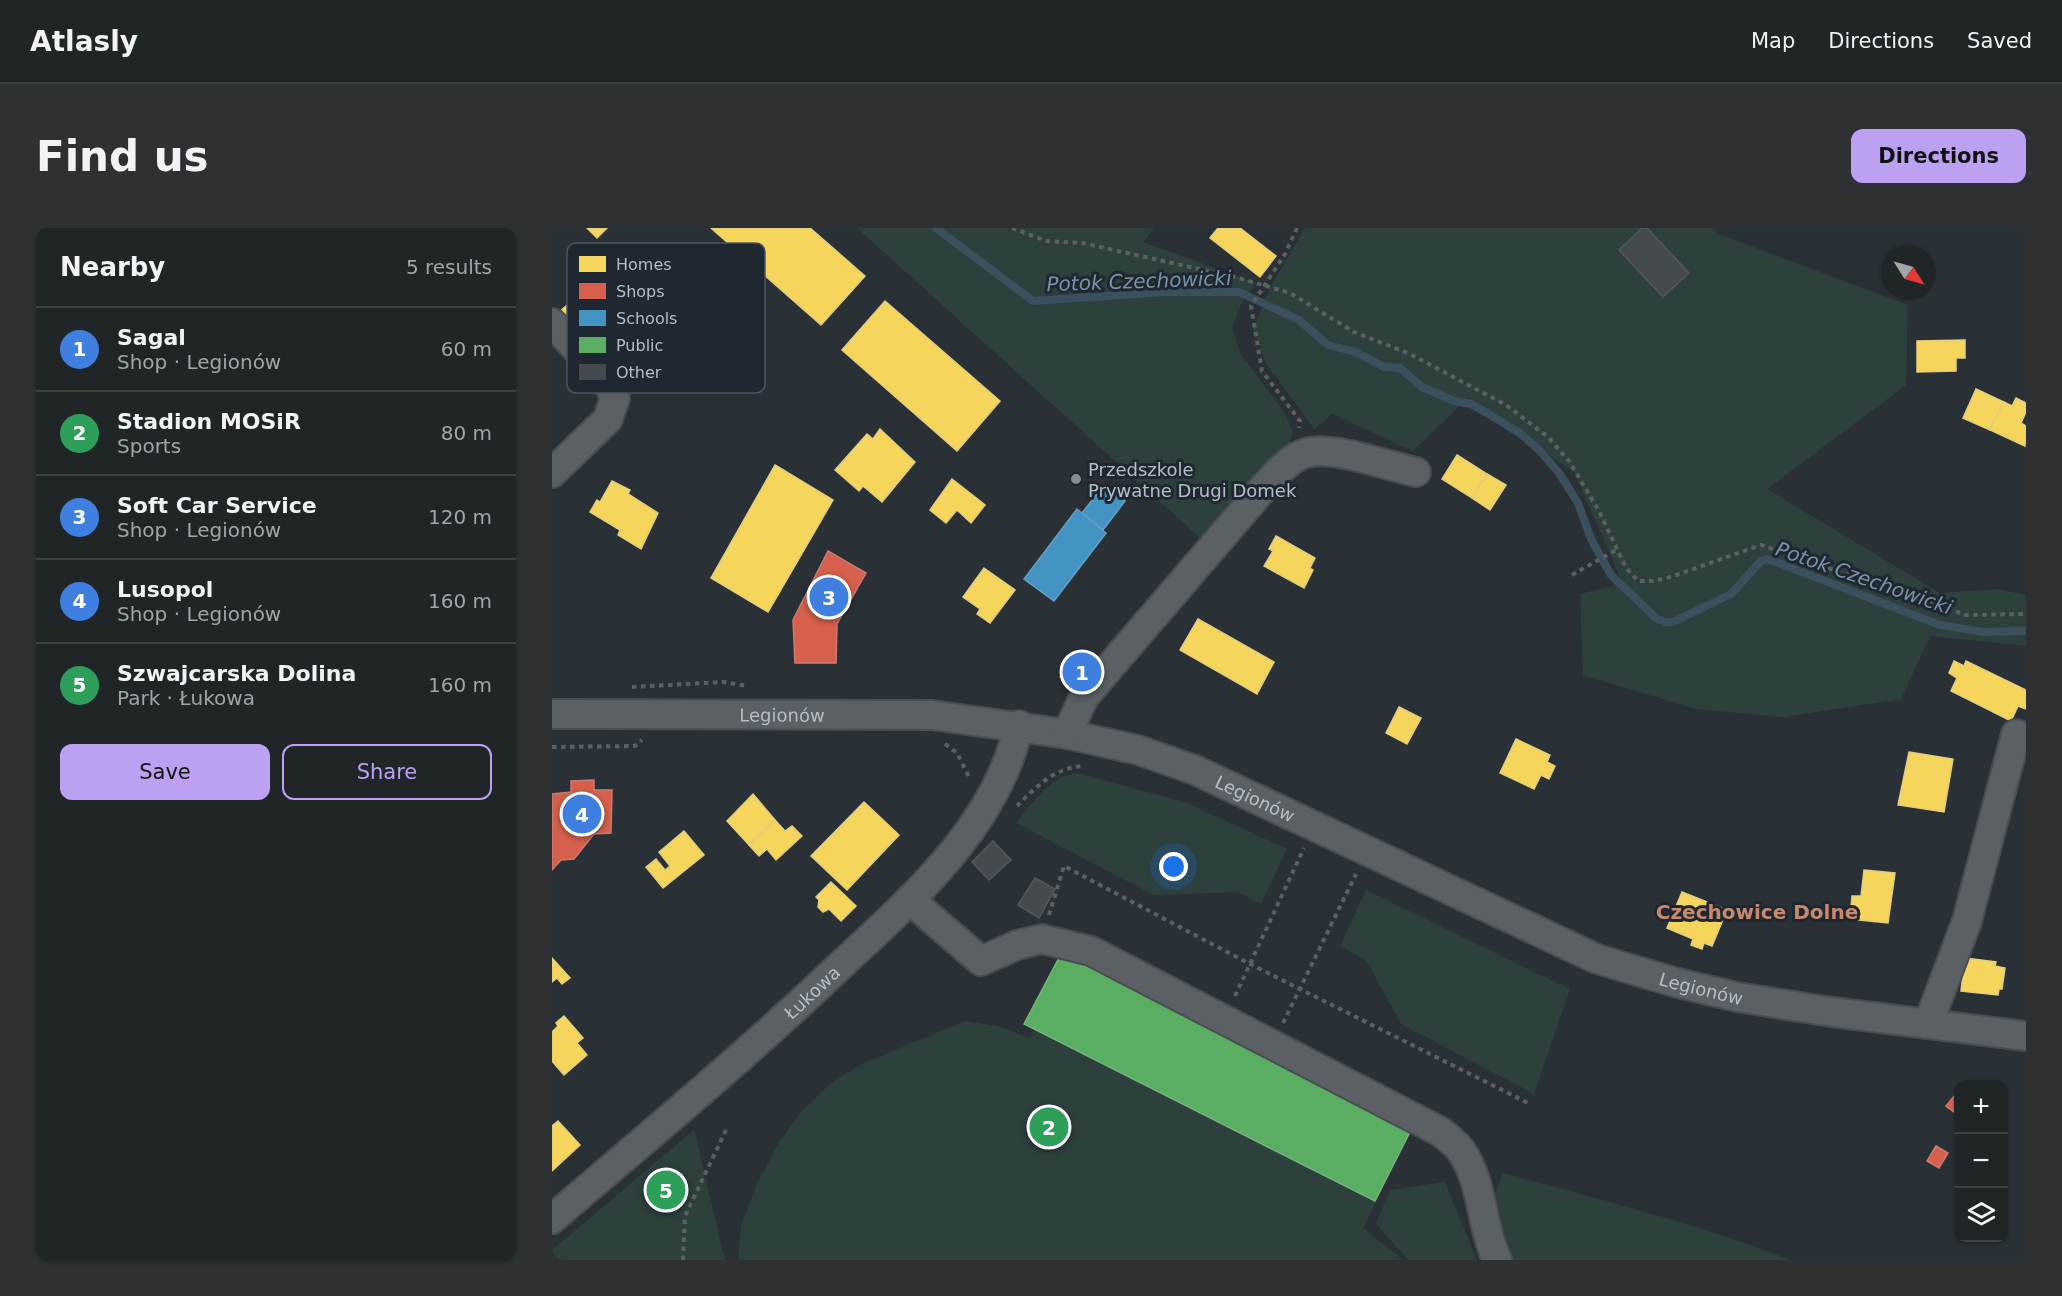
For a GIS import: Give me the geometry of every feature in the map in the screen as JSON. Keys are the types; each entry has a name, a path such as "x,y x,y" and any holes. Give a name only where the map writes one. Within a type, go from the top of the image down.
{"street":[{"path":"552,323 567,339"},
{"path":"552,473 608,419 615,398 613,393"},
{"path":"1067,734 1083,697 1266,485 1295,459 1304,453 1327,451 1416,472"},
{"name":"Legionów","path":"552,714 881,713 941,716 1019,725 1067,734 1138,750 1195,770 1597,959 1674,982 1737,997 2026,1036"},
{"name":"Łukowa","path":"552,1219 768,1034 910,900 969,833 992,797 1012,758 1019,725"},
{"path":"1928,1024 1967,921 2016,734"},
{"path":"910,900 981,961 1017,945 1042,939 1092,951 1441,1132 1461,1150 1472,1174 1488,1240 1497,1260"}],"path":[{"path":"1012,228 1046,242 1082,243 1264,289 1290,293 1354,332 1410,354 1526,418 1548,437 1579,475 1614,552 1632,577 1645,582 1671,576 1753,546 1768,546 1966,615 2026,614"},
{"path":"1295,459 1300,421 1262,371 1251,306 1264,289 1297,228"},
{"path":"1572,575 1614,552"},
{"path":"552,747 635,746 647,735"},
{"path":"937,737 957,753 972,786 1013,810 1043,781 1067,767 1089,765"},
{"path":"1224,1020 1309,839"},
{"path":"1273,1045 1360,865"},
{"path":"1042,939 1064,866 1250,964 1530,1104"},
{"path":"682,1260 685,1216 726,1130"}],"green space":[{"path":"857,228 1154,228 1143,242 1256,283 1241,304 1232,328 1241,355 1283,410 1293,432 1287,450 1207,544"},
{"path":"1305,228 1713,228 1716,233 1882,295 1882,300 1895,300 1908,305 1906,385 1767,489 1940,593 1998,589 2026,595 2026,646 1930,636 1901,699 1784,717 1696,709 1583,675 1580,594 1623,583 1574,472 1467,398 1413,451 1332,414 1314,429 1267,365 1253,329 1270,288"},
{"path":"1078,773 1187,803 1287,849 1261,904 1238,892 1154,895 1016,823 1050,785 1067,775"},
{"path":"1366,890 1570,989 1534,1094 1401,1024 1366,960 1340,946"},
{"path":"1053,999 1392,1168 1363,1228 1403,1260 738,1260 741,1226 757,1184 779,1142 802,1111 831,1083 862,1064 965,1021 997,1026 1030,1038"},
{"path":"694,1130 725,1260 552,1260 552,1250"},
{"path":"1503,1173 1684,1223 1790,1260 1505,1260 1488,1212"},
{"path":"1445,1182 1477,1260 1408,1260 1376,1223 1390,1190"}],"building: Homes":[{"path":"587,228 607,228 597,238"},
{"path":"711,228 810,228 865,276 821,325 765,276 765,243 728,243"},
{"path":"1218,228 1240,228 1276,256 1260,277 1210,238"},
{"path":"885,301 1000,401 957,451 842,350"},
{"path":"567,305 567,321 559,312"},
{"path":"1965,340 1965,358 1956,358 1956,371 1917,372 1917,341"},
{"path":"1976,389 2004,402 1990,430 1963,418"},
{"path":"2016,398 2026,403 2026,412 2021,423 2026,426 2025,446 1990,430 2004,402 2012,406"},
{"path":"880,429 915,462 882,502 863,486 859,491 835,470 867,434 873,439"},
{"path":"1457,455 1487,474 1472,498 1442,479"},
{"path":"775,465 833,500 768,612 711,578"},
{"path":"1487,474 1506,485 1490,510 1472,498"},
{"path":"952,479 985,505 971,523 957,510 946,523 930,510"},
{"path":"612,481 630,490 628,494 658,513 641,549 618,535 620,530 590,512 597,500 600,502"},
{"path":"1276,536 1315,558 1310,568 1313,570 1304,588 1264,566 1273,551 1269,549"},
{"path":"984,568 1015,590 990,623 977,614 980,609 963,597"},
{"path":"1198,619 1274,662 1257,694 1180,650"},
{"path":"1954,661 1964,666 1966,661 2026,690 2026,709 2018,706 2011,721 1951,691 1957,678 1949,673"},
{"path":"1399,707 1421,718 1407,744 1386,733"},
{"path":"1516,739 1550,755 1547,762 1555,766 1549,779 1541,775 1534,789 1500,773"},
{"path":"1909,752 1953,759 1944,812 1898,805"},
{"path":"753,794 775,820 749,845 727,821"},
{"path":"864,802 899,835 847,890 811,856"},
{"path":"775,820 785,831 792,826 802,836 776,860 767,849 759,856 749,845"},
{"path":"684,831 704,855 663,888 646,867 656,859 665,870 670,866 659,852"},
{"path":"1864,870 1895,873 1888,923 1850,919 1852,896 1861,896"},
{"path":"831,882 856,906 841,921 829,909 823,912 818,907 819,900 816,897"},
{"path":"1682,892 1727,910 1712,946 1704,943 1702,949 1691,945 1693,939 1667,928"},
{"path":"552,958 570,978 562,984 557,978 552,982"},
{"path":"1965,958 1996,962 1995,966 2005,968 2002,989 1999,989 1998,995 1961,991"},
{"path":"564,1016 583,1038 577,1043 587,1055 564,1075 552,1061 552,1032 558,1026 556,1023"},
{"path":"558,1121 580,1145 552,1171 552,1126"}],"building: Shops":[{"path":"828,551 866,573 837,624 836,663 795,663 793,620"},
{"path":"1084,651 1104,667 1080,693 1060,677"},
{"path":"594,780 594,790 612,790 611,833 594,834 574,859 561,860 552,870 552,794 571,792 571,781"},
{"path":"1954,1096 1954,1112 1946,1106"},
{"path":"1936,1146 1948,1153 1939,1168 1927,1161"}],"building: Schools":[{"path":"1104,485 1125,501 1103,530 1082,513"},
{"path":"1077,509 1106,533 1054,601 1024,579"}],"building: Public":[{"path":"1061,954 1413,1126 1375,1201 1024,1024"}],"building: Other":[{"path":"1642,228 1647,228 1689,273 1663,297 1619,250"},
{"path":"993,841 1011,860 989,880 972,862"},
{"path":"1035,878 1055,889 1039,918 1018,905"}],"waterway":[{"name":"Potok Czechowicki","path":"936,228 1033,301 1165,292 1239,292 1299,320 1328,345 1358,353 1384,367 1400,368 1422,387 1454,401 1471,404 1521,434 1541,452 1559,473 1578,503 1591,539 1611,575 1656,618 1664,622 1673,622 1731,594 1761,561 1768,559 1940,625 1983,632 2026,631"}],"place":[{"name":"Przedszkole Prywatne Drugi Domek","path":"1076,479"},
{"name":"Soft Car Service","path":"829,597"},
{"name":"Sagal","path":"1082,672"},
{"name":"Lusopol","path":"582,814"},
{"name":"Stadion MOSiR","path":"1049,1127"},
{"name":"Szwajcarska Dolina","path":"666,1190"}],"district":[{"name":"Czechowice Dolne","path":"1757,912"}]}
